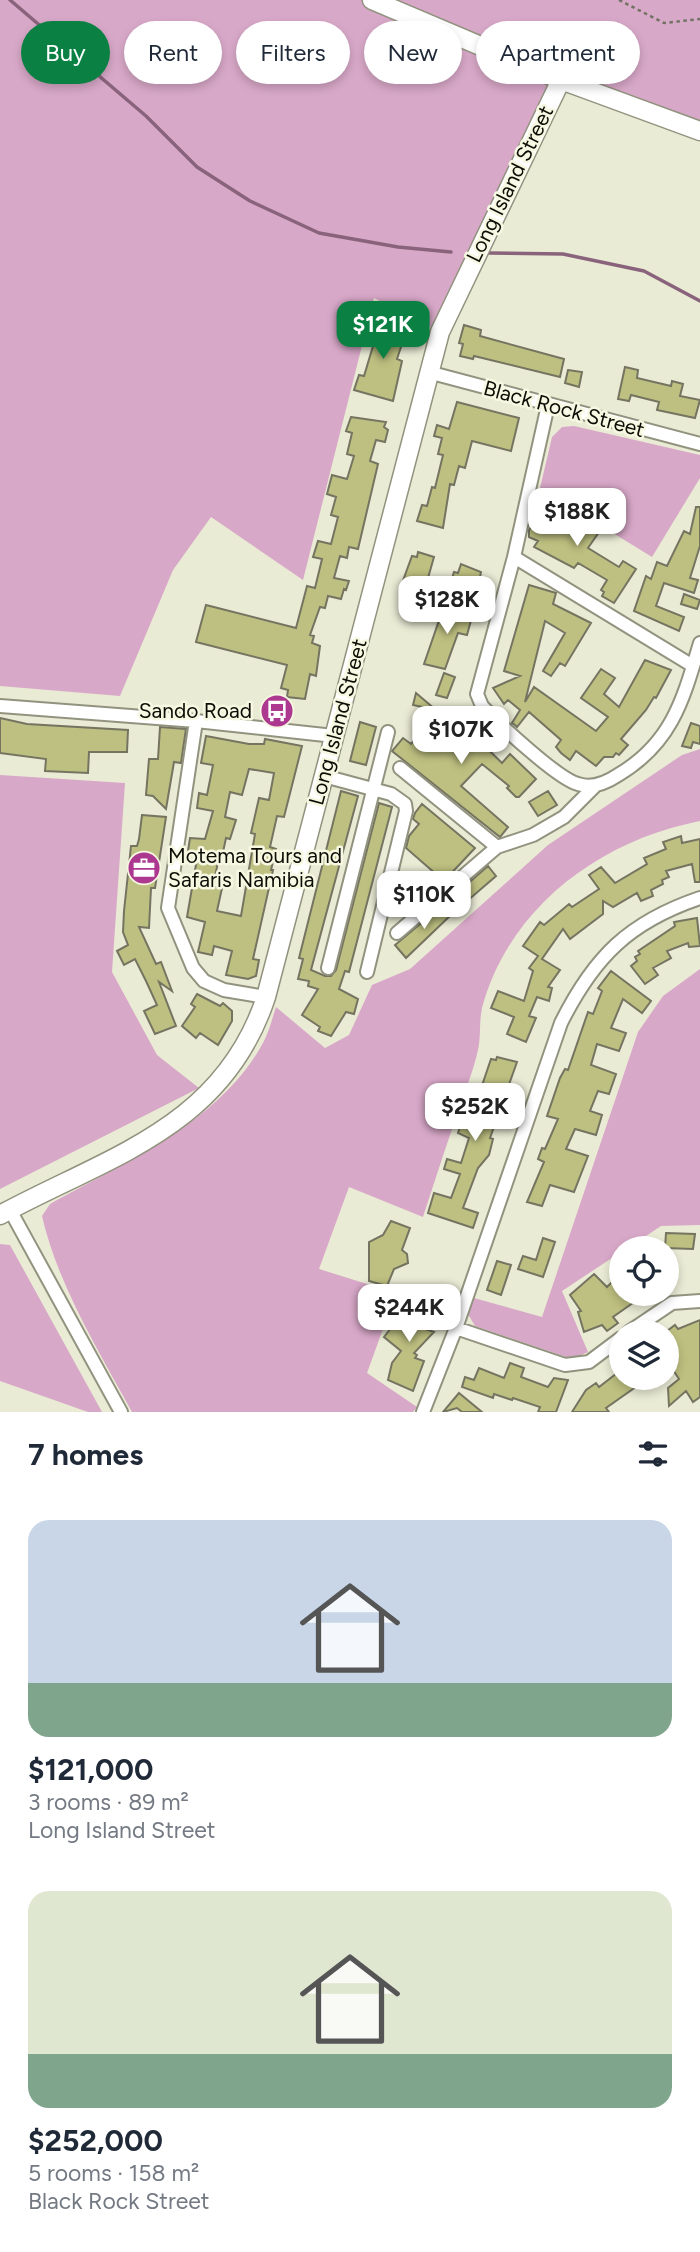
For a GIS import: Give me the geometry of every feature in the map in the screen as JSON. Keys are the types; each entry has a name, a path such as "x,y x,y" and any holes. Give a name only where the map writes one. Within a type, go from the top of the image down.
{"street":[{"path":"372,0 476,44"},
{"name":"Long Island Street","path":"5,1213 178,1122 236,1059 250,1039 266,997 428,372 450,304 559,84"},
{"path":"572,84 700,131"},
{"name":"Black Rock Street","path":"428,372 700,444"},
{"path":"548,405 514,557 477,694 482,706 492,717 571,782 595,786"},
{"path":"514,557 693,666"},
{"path":"397,933 497,847 533,835 564,817 595,786 625,771 661,740 672,724 700,643"},
{"path":"0,706 196,721 334,736"},
{"path":"196,721 169,892 171,918 194,968 204,981 224,990 266,997"},
{"path":"328,968 388,732"},
{"path":"400,768 497,847"},
{"path":"324,776 398,798 406,811 367,972"},
{"path":"425,1411 561,1023 572,1002 600,958 619,939 647,920 700,898"},
{"path":"5,1213 121,1412"},
{"path":"647,1320 672,1303 700,1301"},
{"path":"456,1328 565,1365 589,1362 609,1347"}],"path":[{"path":"620,0 664,23 700,19"}],"shaded area":[{"path":"0,0 700,0 700,131 572,84 640,84 640,21 476,21 476,84 559,84 440,332 374,298 303,580 211,517 173,570 120,696 0,686"},
{"path":"574,426 700,455 700,478 652,557 540,488 552,437 562,427"},
{"path":"700,749 700,821 663,830 628,844 595,862 564,884 537,909 514,939 495,972 482,1008 479,1045 474,1064 423,1217 349,1187 319,1269 396,1293 367,1373 417,1407 413,1412 132,1412 80,1317 58,1267 42,1216 50,1204 139,1155 197,1118 245,1071 263,1043 276,1007 325,1048 349,1035 372,985 410,969 548,845 682,755"},
{"path":"0,775 125,783 112,972 157,1055 199,1088 0,1189"},
{"path":"700,969 700,1225 661,1226 646,1236 609,1236 609,1260 562,1291 588,1352 572,1359 475,1326 468,1314 474,1298 542,1317 638,1032 663,996"},
{"path":"0,1244 10,1245 102,1412 88,1412 0,1381"}],"building":[{"path":"383,313 403,319 397,339 403,341 397,359 402,361 393,401 354,390 359,375 364,376"},
{"path":"464,325 481,330 480,336 564,359 560,377 474,356 473,359 460,356 463,344 459,343"},
{"path":"625,367 638,370 637,378 671,386 672,381 683,384 680,396 700,400 695,418 657,410 659,402 631,395 629,401 618,399"},
{"path":"568,370 582,372 579,387 565,383"},
{"path":"457,402 519,418 511,451 472,441 465,468 459,466 454,485 450,484 443,528 417,521 422,505 427,506 432,487 435,488 443,455 438,454 442,438 434,436 437,425 449,429"},
{"path":"351,417 386,422 384,427 388,430 385,442 376,440 370,461 378,464 358,549 349,547 347,558 340,556 334,578 349,581 346,590 344,589 341,599 328,596 325,608 320,607 310,635 314,636 312,643 320,646 316,676 310,674 305,699 287,697 288,690 281,688 287,665 196,642 206,605 296,628 307,586 315,588 322,559 313,557 318,541 331,544 338,517 331,515 336,497 327,494 332,475 347,479 354,456 347,454 352,433 346,431"},
{"path":"548,502 599,532 588,548 619,567 623,561 636,569 614,603 602,596 604,592 601,590 607,580 578,563 574,568 534,547 538,541 529,537 529,530"},
{"path":"696,507 700,507 700,546 690,578 698,580 694,593 664,583 656,606 684,617 679,631 634,611 646,576 651,579 657,562 667,566 684,531 690,534"},
{"path":"418,552 434,557 428,578 450,585 454,572 458,573 461,564 481,572 479,582 473,581 470,596 437,597 401,586 412,556 417,557"},
{"path":"529,585 556,593 553,604 591,623 565,666 560,663 551,676 543,671 565,633 545,621 525,702 534,687 596,731 608,717 581,698 601,669 615,678 604,694 619,707 645,660 671,670 656,698 654,697 621,739 628,745 619,755 616,753 613,757 604,757 596,766 576,751 570,760 561,753 556,747 561,740 529,712 517,727 512,723 520,710 508,700 504,704 493,688 520,676 504,671"},
{"path":"684,594 700,600 697,609 681,604"},
{"path":"444,606 473,613 467,635 458,633 445,669 424,664"},
{"path":"444,673 455,677 447,698 436,695"},
{"path":"416,693 436,710 413,705"},
{"path":"438,712 454,725 458,720 502,763 510,754 536,779 516,797 507,788 509,786 482,764 461,786 508,827 500,837 392,751 403,738 411,744"},
{"path":"0,718 27,724 128,730 127,752 89,752 88,773 45,771 46,759 0,753"},
{"path":"360,722 376,727 366,765 350,761"},
{"path":"691,723 700,726 700,744 693,742 691,748 682,746"},
{"path":"160,727 186,729 181,763 174,762 166,809 153,796 146,795 149,759 158,759"},
{"path":"206,736 249,744 264,744 265,739 302,746 284,817 277,816 270,847 276,849 273,870 253,959 259,960 256,976 248,979 226,975 232,951 214,946 212,955 198,952 205,922 187,917 198,853 188,851 190,838 205,839 213,811 197,808 199,793 207,795 213,765 201,763","holes":["249,769 274,773 269,800 259,798 251,833 255,834 241,916 217,911 222,888 213,887 220,852 223,852 226,838 230,839 236,820 225,817 230,792 242,795"]},
{"path":"341,791 358,796 311,970 325,976 331,976 336,970 379,803 392,807 349,972 345,971 339,989 358,999 354,1014 346,1012 331,1036 318,1031 320,1027 302,1015 318,989 308,986 309,981 298,979 303,959 299,958"},
{"path":"548,791 557,805 538,816 529,802"},
{"path":"422,804 475,848 444,881 406,848 409,836 419,824 413,819"},
{"path":"142,815 166,817 155,888 151,888 149,928 139,927 156,964 161,962 172,991 159,982 176,1026 155,1034 144,1011 157,1005 135,959 124,965 117,951 128,945 123,932 131,846 137,846"},
{"path":"681,836 682,843 700,839 700,882 695,882 692,864 666,871 669,877 662,880 663,884 651,890 653,896 641,901 637,893 613,907 603,901 603,914 570,939 563,929 542,959 560,970 548,987 552,988 549,1001 537,997 529,1016 536,1018 526,1042 507,1034 514,1017 491,1008 498,991 524,1001 533,971 529,968 538,956 523,946 540,922 544,925 569,904 572,907 599,889 589,875 601,867 615,883 647,864 644,858 666,849 663,842"},
{"path":"488,866 496,876 466,902 457,893"},
{"path":"406,873 427,891 415,905 396,888"},
{"path":"444,904 454,912 406,958 395,945"},
{"path":"697,918 700,946 689,947 688,943 667,951 671,958 653,968 658,975 645,984 631,966 637,961 635,957 640,954 638,951 675,926 674,922"},
{"path":"611,971 651,1001 642,1013 623,999 611,1028 626,1033 619,1051 597,1044 591,1065 616,1074 609,1094 598,1091 590,1111 602,1115 596,1135 575,1129 566,1149 588,1156 574,1192 550,1185 542,1206 527,1202 544,1162 538,1159 542,1148 545,1149 558,1119 547,1116 560,1078 565,1069 568,1070 588,1012 593,1014 602,991 598,988"},
{"path":"197,994 220,1006 223,1003 232,1011 232,1021 218,1045 200,1033 196,1038 182,1026 195,1007 191,1004"},
{"path":"497,1057 517,1062 490,1138 493,1139 489,1155 478,1168 463,1208 478,1213 473,1228 428,1213 434,1193 451,1198 460,1174 444,1169 447,1159 461,1163 469,1138 458,1133 460,1127 457,1126 461,1117 470,1121 491,1059 496,1060"},
{"path":"391,1221 410,1228 402,1250 407,1254 408,1263 394,1269 387,1286 369,1281 369,1242 383,1235"},
{"path":"666,1233 695,1234 693,1249 679,1248 679,1236 666,1236"},
{"path":"543,1238 555,1242 543,1277 518,1269 523,1256 536,1260"},
{"path":"497,1261 511,1265 501,1295 487,1290"},
{"path":"594,1274 607,1287 609,1285 609,1306 629,1306 613,1317 616,1320 609,1320 607,1331 602,1325 584,1332 578,1312 581,1311 570,1295"},
{"path":"403,1299 429,1309 427,1315 431,1318 425,1329 434,1332 414,1353 417,1355 415,1358 424,1361 413,1391 388,1380 392,1363 401,1351 384,1337 404,1311 400,1309"},
{"path":"700,1320 700,1397 693,1402 686,1391 669,1406 668,1390 679,1390 679,1329"},
{"path":"510,1363 524,1368 521,1377 548,1387 554,1378 568,1380 556,1412 538,1412 540,1407 513,1398 512,1400 494,1394 493,1398 462,1387 465,1377 474,1380 479,1368 504,1378"},
{"path":"609,1379 609,1390 632,1390 606,1408 609,1412 572,1412 586,1390 596,1383 599,1387"},
{"path":"459,1393 482,1412 462,1412 457,1408 443,1412"}],"waterway":[{"path":"10,0 146,116 197,167 250,201 319,233 398,247 451,252"},
{"path":"489,253 563,254 644,271 700,301"}],"place":[{"name":"Sando Road","path":"277,711"},
{"name":"Motema Tours and Safaris Namibia","path":"144,868"}]}
